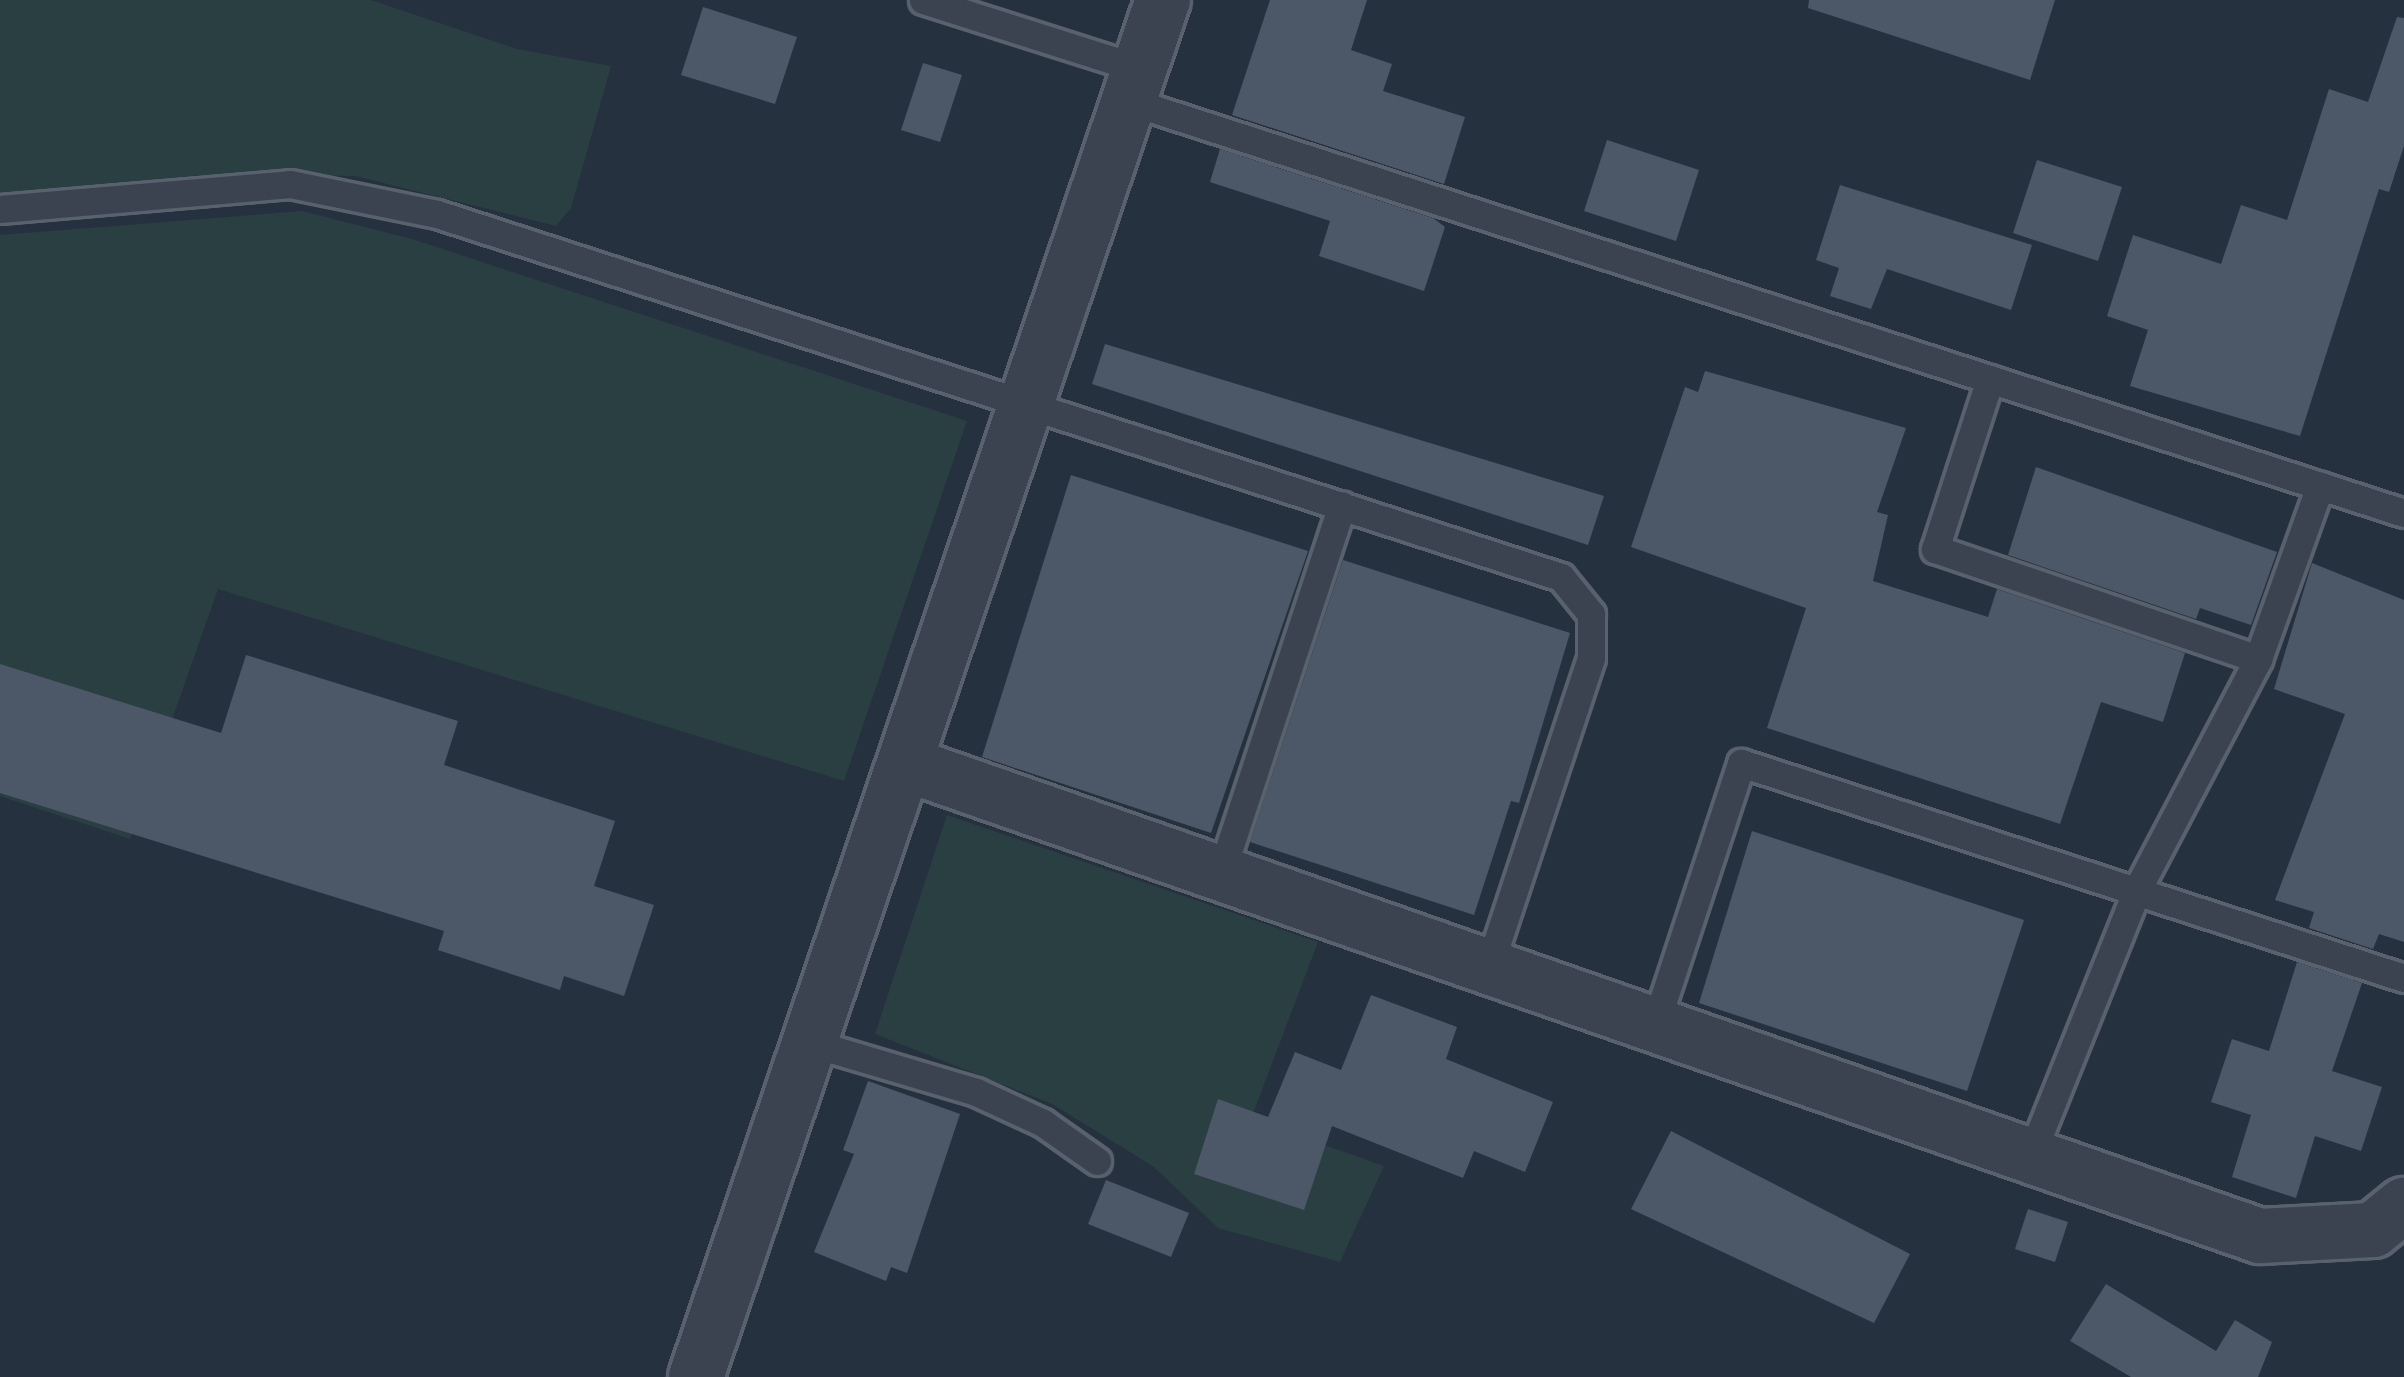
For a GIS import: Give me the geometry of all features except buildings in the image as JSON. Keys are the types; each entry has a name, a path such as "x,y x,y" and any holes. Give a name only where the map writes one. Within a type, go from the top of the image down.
{"street":[{"path":"696,1377 1163,0"},
{"path":"906,764 2260,1236 2373,1230 2404,1204"}],"lane":[{"path":"923,0 1134,85 1990,379 2404,513"},
{"path":"0,209 290,184 437,214 1562,577 1591,614 1591,658 1489,967"},
{"path":"1990,379 1935,549 2258,659"},
{"path":"2031,1155 2138,888 2258,659 2320,486"},
{"path":"1221,873 1342,505"},
{"path":"1655,1025 1741,763 2404,978"},
{"path":"811,1043 976,1093 1043,1124 1097,1161"}],"green space":[{"path":"0,0 371,0 517,49 611,66 571,208 556,226 355,176 203,175 0,195"},
{"path":"302,211 412,239 967,421 844,781 218,589 130,839 0,796 0,235"},
{"path":"947,815 1318,942 1251,1119 1384,1166 1340,1262 1218,1228 1154,1167 1052,1104 875,1034"}]}
